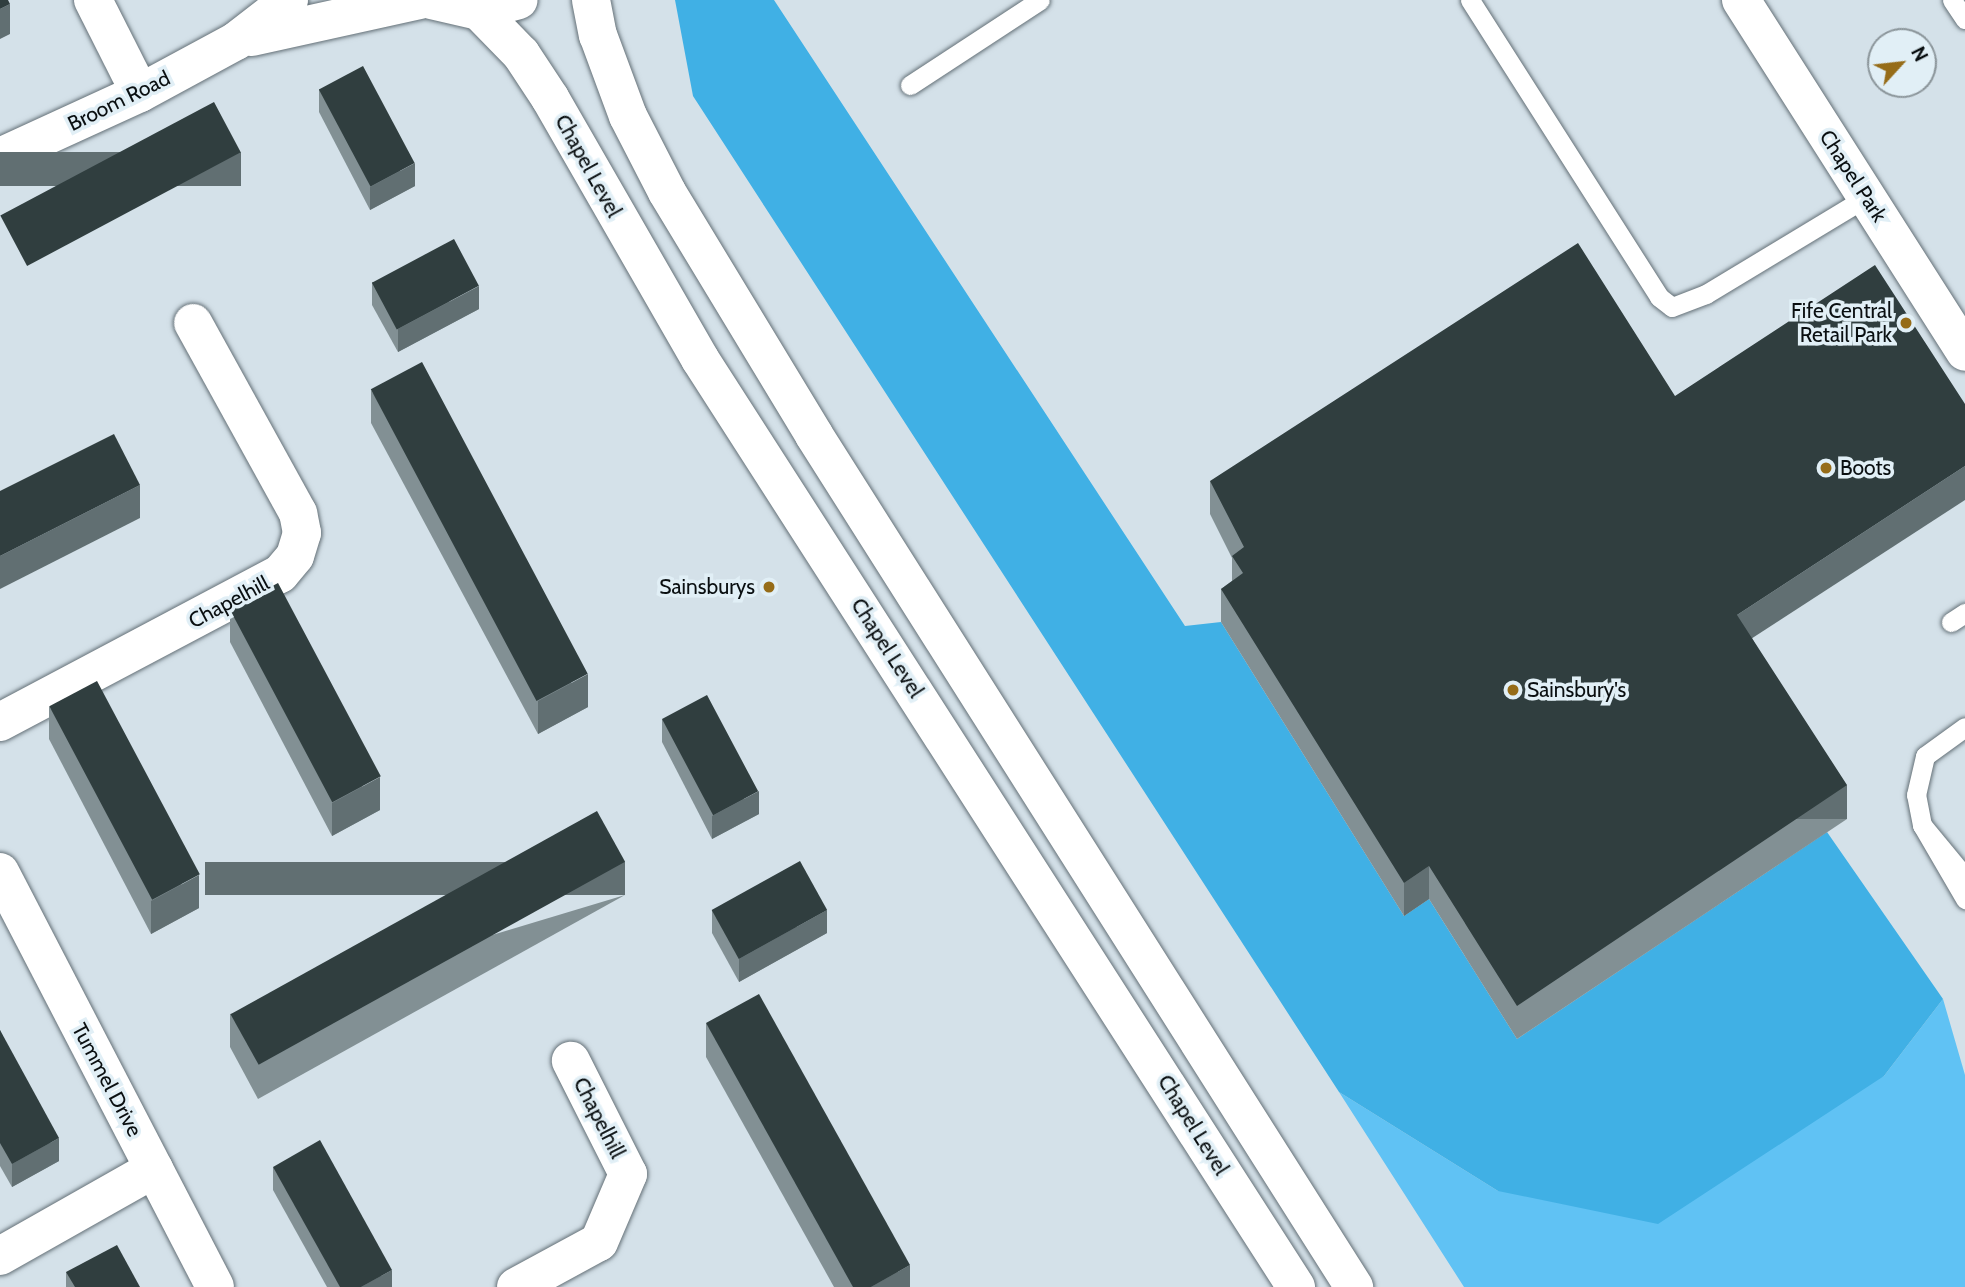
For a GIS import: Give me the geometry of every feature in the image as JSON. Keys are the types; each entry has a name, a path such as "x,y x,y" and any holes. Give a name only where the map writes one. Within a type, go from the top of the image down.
{"main road":[{"path":"93,0 140,93"},
{"name":"Broom Road","path":"0,157 140,93 236,41 289,0"},
{"name":"Broom Road","path":"236,41 420,0"},
{"path":"431,0 479,10 519,0"},
{"path":"592,0 598,35 628,116 667,192 822,447 1354,1287"},
{"name":"Chapel Park","path":"1741,0 1965,352"},
{"name":"Chapel Level","path":"479,10 521,54 550,98 699,359 1296,1287"},
{"name":"Chapelhill","path":"0,722 280,574 295,556 302,533 298,513 193,323"},
{"name":"Tummel Drive","path":"0,872 215,1287"},
{"name":"Chapelhill","path":"516,1287 599,1242 628,1174 571,1061"},
{"path":"0,1256 153,1168"}],"lane":[{"path":"910,85 1040,0"},
{"path":"1470,0 1659,297 1672,307 1697,299 1867,197"},
{"path":"1952,0 1965,19"},
{"path":"1965,727 1925,756 1916,795 1922,825 1965,899"},
{"path":"1922,825 1965,877"}],"shaded area":[{"path":"675,0 774,0 1185,626 1221,622 1404,916 1429,899 1517,1039 1827,832 1943,999 1884,1076 1658,1224 1498,1191 1339,1092 693,96"},
{"path":"1943,999 1965,1075 1965,1287 1464,1287 1339,1092 1498,1191 1884,1076"}],"building":[{"path":"0,0 8,0 10,4 0,9"},
{"path":"363,66 415,163 370,187 319,89"},
{"path":"214,102 241,152 27,266 0,216"},
{"path":"454,239 479,286 397,329 372,283"},
{"name":"Sainsbury's","path":"1578,243 1675,396 1875,265 1965,404 1965,466 1737,615 1847,785 1517,1006 1429,866 1404,883 1221,589 1243,573 1232,556 1244,547 1210,481"},
{"path":"422,362 588,674 537,701 371,389"},
{"path":"114,434 140,485 0,556 0,491"},
{"path":"278,583 381,776 332,802 229,609"},
{"path":"97,681 200,874 152,900 49,706"},
{"path":"707,695 758,791 713,815 662,719"},
{"path":"597,811 625,862 259,1065 231,1014"},
{"path":"800,861 827,910 739,959 712,910"},
{"path":"759,994 910,1265 871,1287 853,1287 706,1023"},
{"path":"0,1030 59,1138 12,1164 0,1143"},
{"path":"320,1140 392,1270 361,1287 340,1287 273,1167"},
{"path":"117,1245 140,1287 75,1287 66,1272"}],"place":[{"name":"Fife Central Retail Park","path":"1906,323"},
{"name":"Boots","path":"1826,468"},
{"name":"Sainsburys","path":"769,587"},
{"name":"Sainsbury's","path":"1513,690"}]}
